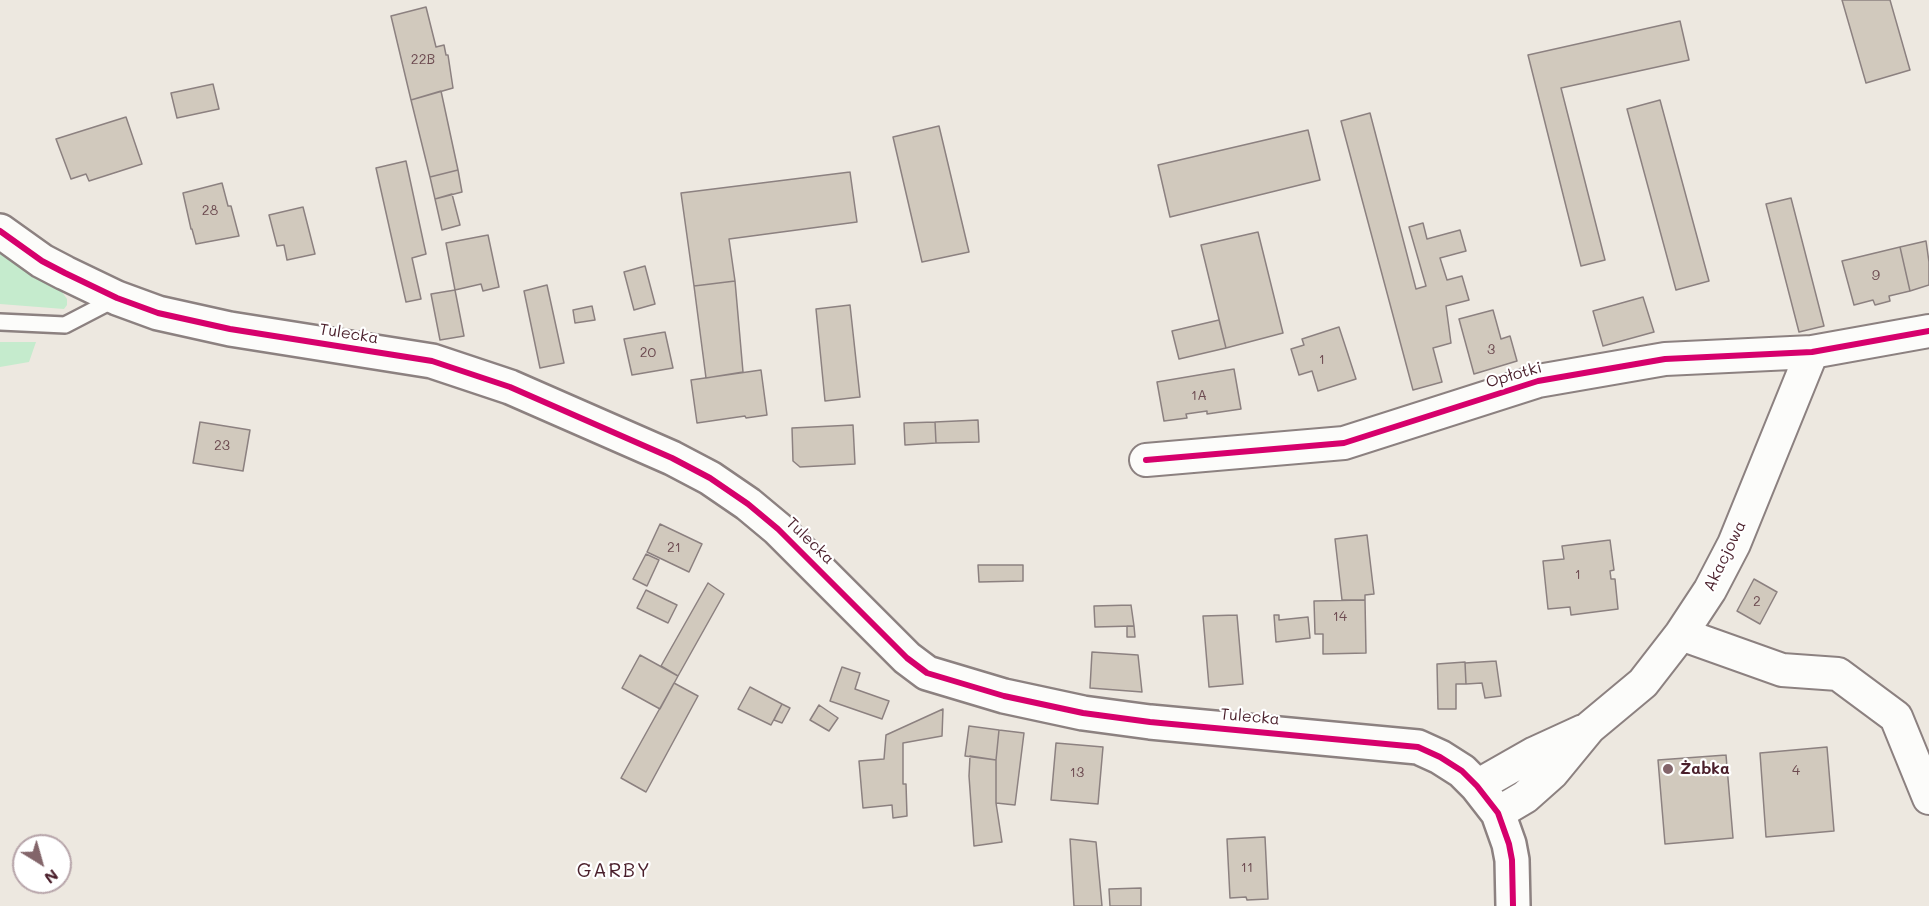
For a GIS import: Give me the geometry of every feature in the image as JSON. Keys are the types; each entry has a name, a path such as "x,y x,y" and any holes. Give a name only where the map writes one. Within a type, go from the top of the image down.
{"street":[{"name":"Tulecka","path":"0,231 42,261 117,298 158,313 198,323 432,361 510,387 672,458 710,478 748,504 778,529 907,658 927,673 1004,696 1083,713 1150,722 1418,747 1462,771 1478,786 1498,813 1512,860 1513,906"},
{"name":"Opłotki","path":"1146,460 1344,443 1538,381 1665,359 1812,352 1929,331"},
{"name":"Akacjowa","path":"1498,813 1525,797 1552,773 1589,728 1643,683 1681,634 1710,590 1734,544 1812,352"},
{"path":"1681,634 1782,670 1839,674 1896,717 1929,798"},
{"name":"Akacjowa","path":"1478,786 1535,753 1589,728"}],"lane":[{"path":"0,322 66,325 117,298"}],"green space":[{"path":"0,251 60,289 67,299 64,309 0,304"},
{"path":"0,342 36,342 29,362 0,367"}],"building":[{"path":"1842,0 1890,0 1910,70 1866,83"},
{"path":"426,7 436,47 444,45 446,55 448,55 453,88 411,100 391,16"},
{"path":"1680,21 1689,60 1561,88 1605,260 1581,266 1528,55"},
{"path":"213,84 219,109 177,118 171,93"},
{"path":"441,91 458,170 430,177 411,100"},
{"path":"1660,100 1709,281 1676,290 1627,109"},
{"path":"1370,113 1416,289 1426,286 1409,227 1423,223 1427,239 1460,230 1466,251 1440,258 1447,280 1462,276 1469,300 1446,306 1451,343 1433,348 1442,382 1413,390 1341,121"},
{"path":"126,117 142,164 89,181 86,174 71,179 56,139"},
{"path":"939,126 969,252 922,262 893,137"},
{"path":"1308,130 1320,180 1170,217 1158,165"},
{"path":"406,161 426,254 412,258 421,299 406,302 376,168"},
{"path":"458,170 462,192 435,199 430,177"},
{"path":"850,172 857,222 729,239 735,281 694,286 681,193"},
{"path":"222,183 239,236 196,244 183,193"},
{"path":"452,194 460,225 442,230 435,199"},
{"path":"1791,198 1824,326 1799,332 1766,204"},
{"path":"303,207 315,254 287,260 284,245 277,246 269,215"},
{"path":"1258,232 1283,333 1226,348 1201,245"},
{"path":"488,235 499,287 483,291 481,284 455,290 446,243"},
{"path":"1926,241 1929,285 1910,291 1900,247"},
{"path":"1900,247 1910,291 1889,296 1890,301 1875,305 1873,300 1854,305 1842,261"},
{"path":"645,266 655,304 634,310 624,272"},
{"path":"735,281 743,372 706,378 694,286"},
{"path":"547,285 564,363 540,368 524,291"},
{"path":"455,290 464,336 440,340 431,294"},
{"path":"1643,297 1654,332 1603,346 1593,311"},
{"path":"850,305 860,397 825,401 816,309"},
{"path":"592,306 595,320 575,323 573,310"},
{"path":"1493,310 1501,339 1510,336 1517,361 1474,374 1459,319"},
{"path":"1219,320 1226,348 1179,359 1172,331"},
{"path":"1339,327 1356,379 1318,391 1312,371 1299,375 1291,349 1304,345 1302,339"},
{"path":"665,332 673,368 632,375 624,339"},
{"path":"1234,369 1241,409 1207,414 1207,411 1186,414 1187,418 1164,421 1157,382"},
{"path":"761,370 767,415 697,423 691,380"},
{"path":"978,420 979,442 936,443 935,422"},
{"path":"200,422 250,430 243,471 193,463"},
{"path":"935,422 936,443 905,445 904,423"},
{"path":"853,425 855,464 800,467 793,461 792,428"},
{"path":"660,524 702,544 689,572 647,552"},
{"path":"1367,535 1374,594 1365,595 1365,600 1342,600 1335,539"},
{"path":"1610,540 1614,570 1610,571 1611,579 1615,579 1618,609 1571,615 1570,607 1548,609 1543,561 1564,559 1562,546"},
{"path":"646,554 659,560 647,586 633,579"},
{"path":"978,565 1023,565 1023,581 979,582"},
{"path":"1754,579 1777,592 1760,624 1737,611"},
{"path":"708,583 724,594 678,676 661,666"},
{"path":"646,590 677,605 668,623 637,608"},
{"path":"1365,600 1366,653 1323,654 1323,634 1315,634 1314,601"},
{"path":"1131,605 1134,626 1095,627 1094,606"},
{"path":"1237,615 1243,684 1209,687 1203,616"},
{"path":"1274,615 1279,615 1279,620 1308,617 1310,638 1276,642"},
{"path":"1127,626 1134,626 1135,637 1127,637"},
{"path":"1092,652 1138,655 1142,692 1090,688"},
{"path":"640,655 678,676 660,709 622,688"},
{"path":"1496,661 1501,696 1485,698 1482,683 1466,684 1465,663"},
{"path":"1465,662 1466,684 1456,684 1456,709 1438,709 1437,664"},
{"path":"842,667 860,673 855,689 889,701 882,719 830,701"},
{"path":"674,683 698,696 646,792 621,778"},
{"path":"750,687 782,704 771,725 738,709"},
{"path":"782,704 790,708 782,723 774,720"},
{"path":"819,705 838,718 829,731 810,720"},
{"path":"943,709 942,736 903,743 903,784 906,784 907,816 893,818 892,805 863,808 859,761 884,759 886,735"},
{"path":"969,726 999,730 996,760 965,756"},
{"path":"999,730 1024,733 1015,805 996,803"},
{"path":"1056,743 1103,747 1098,804 1051,800"},
{"path":"1827,747 1834,831 1766,837 1760,753"},
{"path":"1726,755 1733,838 1665,844 1658,760"},
{"path":"970,756 996,760 996,803 1002,842 974,846 969,776"},
{"path":"1265,837 1268,899 1230,898 1227,839"},
{"path":"1070,839 1096,842 1102,906 1074,906"},
{"path":"1141,888 1141,906 1110,906 1109,889"}],"cycle path":[{"path":"0,231 42,261 65,273 117,298 158,313 230,329 432,361 510,387 672,458 710,478 748,504 778,529 907,658 927,673 1004,696 1083,713 1150,722 1418,747 1462,771 1498,813 1512,860 1513,906"},
{"path":"1146,460 1344,443 1538,381 1665,359 1812,352 1929,331"}],"place":[{"name":"Żabka","path":"1668,769"}],"district":[{"name":"GARBY","path":"614,871"}]}
